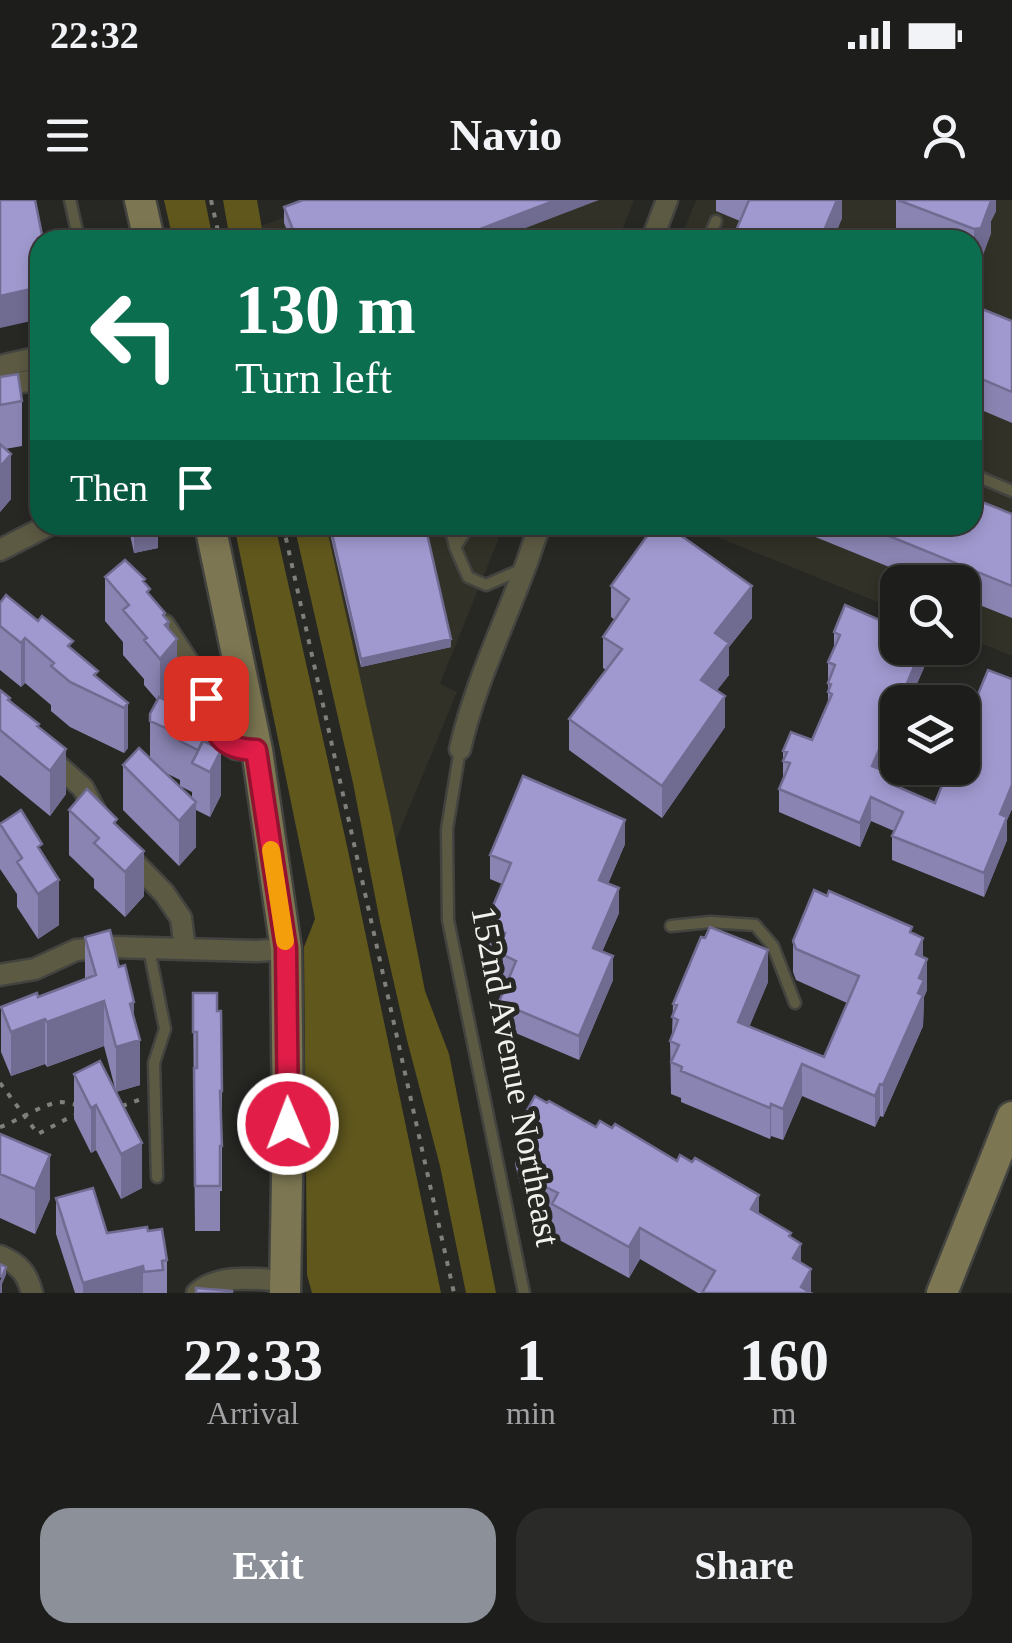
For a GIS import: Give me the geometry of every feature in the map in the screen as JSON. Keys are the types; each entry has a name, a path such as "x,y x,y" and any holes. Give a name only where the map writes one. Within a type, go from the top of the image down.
{"street":[{"path":"140,200 147,230"},
{"path":"656,230 667,200"},
{"path":"0,366 30,359"},
{"path":"0,386 30,381"},
{"path":"0,550 30,535"},
{"path":"197,1293 204,1286 226,1280 285,1287 286,948 256,750 212,535"},
{"name":"152nd Avenue Northeast","path":"460,749 494,642 537,535"},
{"path":"153,611 197,676 218,737 236,750 256,750"},
{"path":"28,740 83,788 113,840 164,893 181,918 185,949"},
{"path":"0,975 35,969 76,950 286,948"},
{"path":"942,1293 1012,1117"},
{"path":"0,1256 14,1262 27,1275 32,1293"}],"lane":[{"path":"70,200 77,230"},
{"path":"712,230 716,221"},
{"path":"982,478 1012,491"},
{"path":"452,535 468,578 486,585 525,568"},
{"path":"455,548 463,535"},
{"name":"152nd Avenue Northeast","path":"460,749 447,829 448,920 524,1293"},
{"path":"671,926 710,922 755,925 774,946 795,1004"},
{"path":"149,948 165,1029 154,1064 157,1177"}],"path":[{"path":"211,200 218,230"},
{"path":"285,535 454,1293"},
{"path":"0,1083 24,1115 38,1134 88,1108 62,1102 24,1115 0,1127"},
{"path":"120,1107 130,1102"}],"shaded area":[{"path":"164,200 205,200 211,230 171,230"},
{"path":"223,200 257,200 262,230 228,230"},
{"path":"330,200 634,200 622,230 251,230"},
{"path":"696,200 1012,200 1012,656 980,643 980,565 880,565 880,603 713,535 982,535 982,230 684,230"},
{"path":"236,535 277,535 441,1293 312,1293 307,1275 304,947 315,919"},
{"path":"296,535 328,535 425,991 449,1054 496,1293 466,1293 440,1166 380,922"},
{"path":"319,535 500,535 440,684 457,692 393,847"}],"building":[{"path":"0,200 35,200 41,230 30,230 30,289 0,296"},
{"path":"303,200 556,200 478,230 293,230 284,207"},
{"path":"749,200 837,200 824,230 736,230"},
{"path":"898,200 991,201 981,228 974,229"},
{"path":"982,309 1012,321 1012,392 982,379"},
{"path":"18,374 22,401 0,405 0,377"},
{"path":"0,444 11,454 0,467"},
{"path":"982,502 1012,514 1012,586 980,573 980,565 960,565 887,535 982,535"},
{"path":"332,535 427,535 451,639 361,659"},
{"path":"648,535 680,535 752,586 715,633 729,643 701,680 725,696 662,786 569,719 622,649 603,637 629,599 611,586"},
{"path":"125,560 145,579 150,589 147,592 165,613 169,622 165,625 177,639 160,659 123,610 129,605 105,577"},
{"path":"6,595 38,621 42,616 73,641 68,646 98,671 94,675 128,703 124,708 70,682 25,638 21,643 0,626 0,603"},
{"path":"845,605 880,620 880,665 915,665 906,685 880,685 880,748 872,766 880,769 880,785 894,785 935,803 942,785 980,785 980,689 988,670 1012,679 1012,785 1000,814 1007,817 984,873 892,836 903,812 871,797 860,823 779,789 790,763 783,761 787,752 783,751 791,732 812,740 832,694 828,692 828,683 835,665 828,662 840,635 834,632"},
{"path":"0,690 66,749 50,771 0,730"},
{"path":"159,697 195,714 193,718 210,726 198,750 180,741 183,736 150,721"},
{"path":"203,741 221,750 210,772 192,763"},
{"path":"139,748 196,802 179,821 123,765"},
{"path":"523,776 625,820 599,880 619,888 593,948 613,956 579,1036 499,1002 516,961 497,952 505,933 485,925 511,863 490,855"},
{"path":"87,789 117,819 114,823 144,851 125,872 94,843 99,838 69,810"},
{"path":"21,810 59,880 38,894 17,862 22,858 0,824"},
{"path":"814,890 827,896 829,891 912,927 910,932 923,938 916,954 927,959 919,978 924,980 918,993 923,995 875,1096 802,1064 783,1109 771,1104 770,1108 681,1071 682,1067 671,1062 679,1045 670,1041 678,1020 672,1017 677,1005 673,1004 701,937 705,938 710,927 768,950 738,1022 824,1057 859,976 796,949 793,941"},
{"path":"110,930 119,967 125,965 140,1040 116,1047 104,1001 11,1032 1,1007 96,975 85,937"},
{"path":"193,993 217,993 217,1011 221,1011 220,1186 195,1186 197,1032 193,1032"},
{"path":"100,1061 142,1143 121,1154 96,1105 91,1108 74,1074"},
{"path":"535,1096 596,1127 600,1121 612,1128 615,1124 677,1161 680,1155 692,1162 695,1158 759,1195 751,1209 791,1233 789,1236 801,1244 793,1258 811,1269 801,1287 811,1293 702,1293 715,1271 640,1228 629,1247 552,1204 558,1193 526,1177 515,1132"},
{"path":"0,1134 50,1155 35,1189 0,1174"},
{"path":"93,1188 107,1233 147,1227 148,1231 162,1229 167,1260 162,1261 163,1270 144,1272 143,1266 83,1283 56,1198"},
{"path":"196,1288 232,1291 232,1293 196,1293"}],"slow traffic":[{"path":"271,850 285,941"}],"route":[{"path":"206,698 218,737 236,750 256,750 286,948 288,1124"}]}
